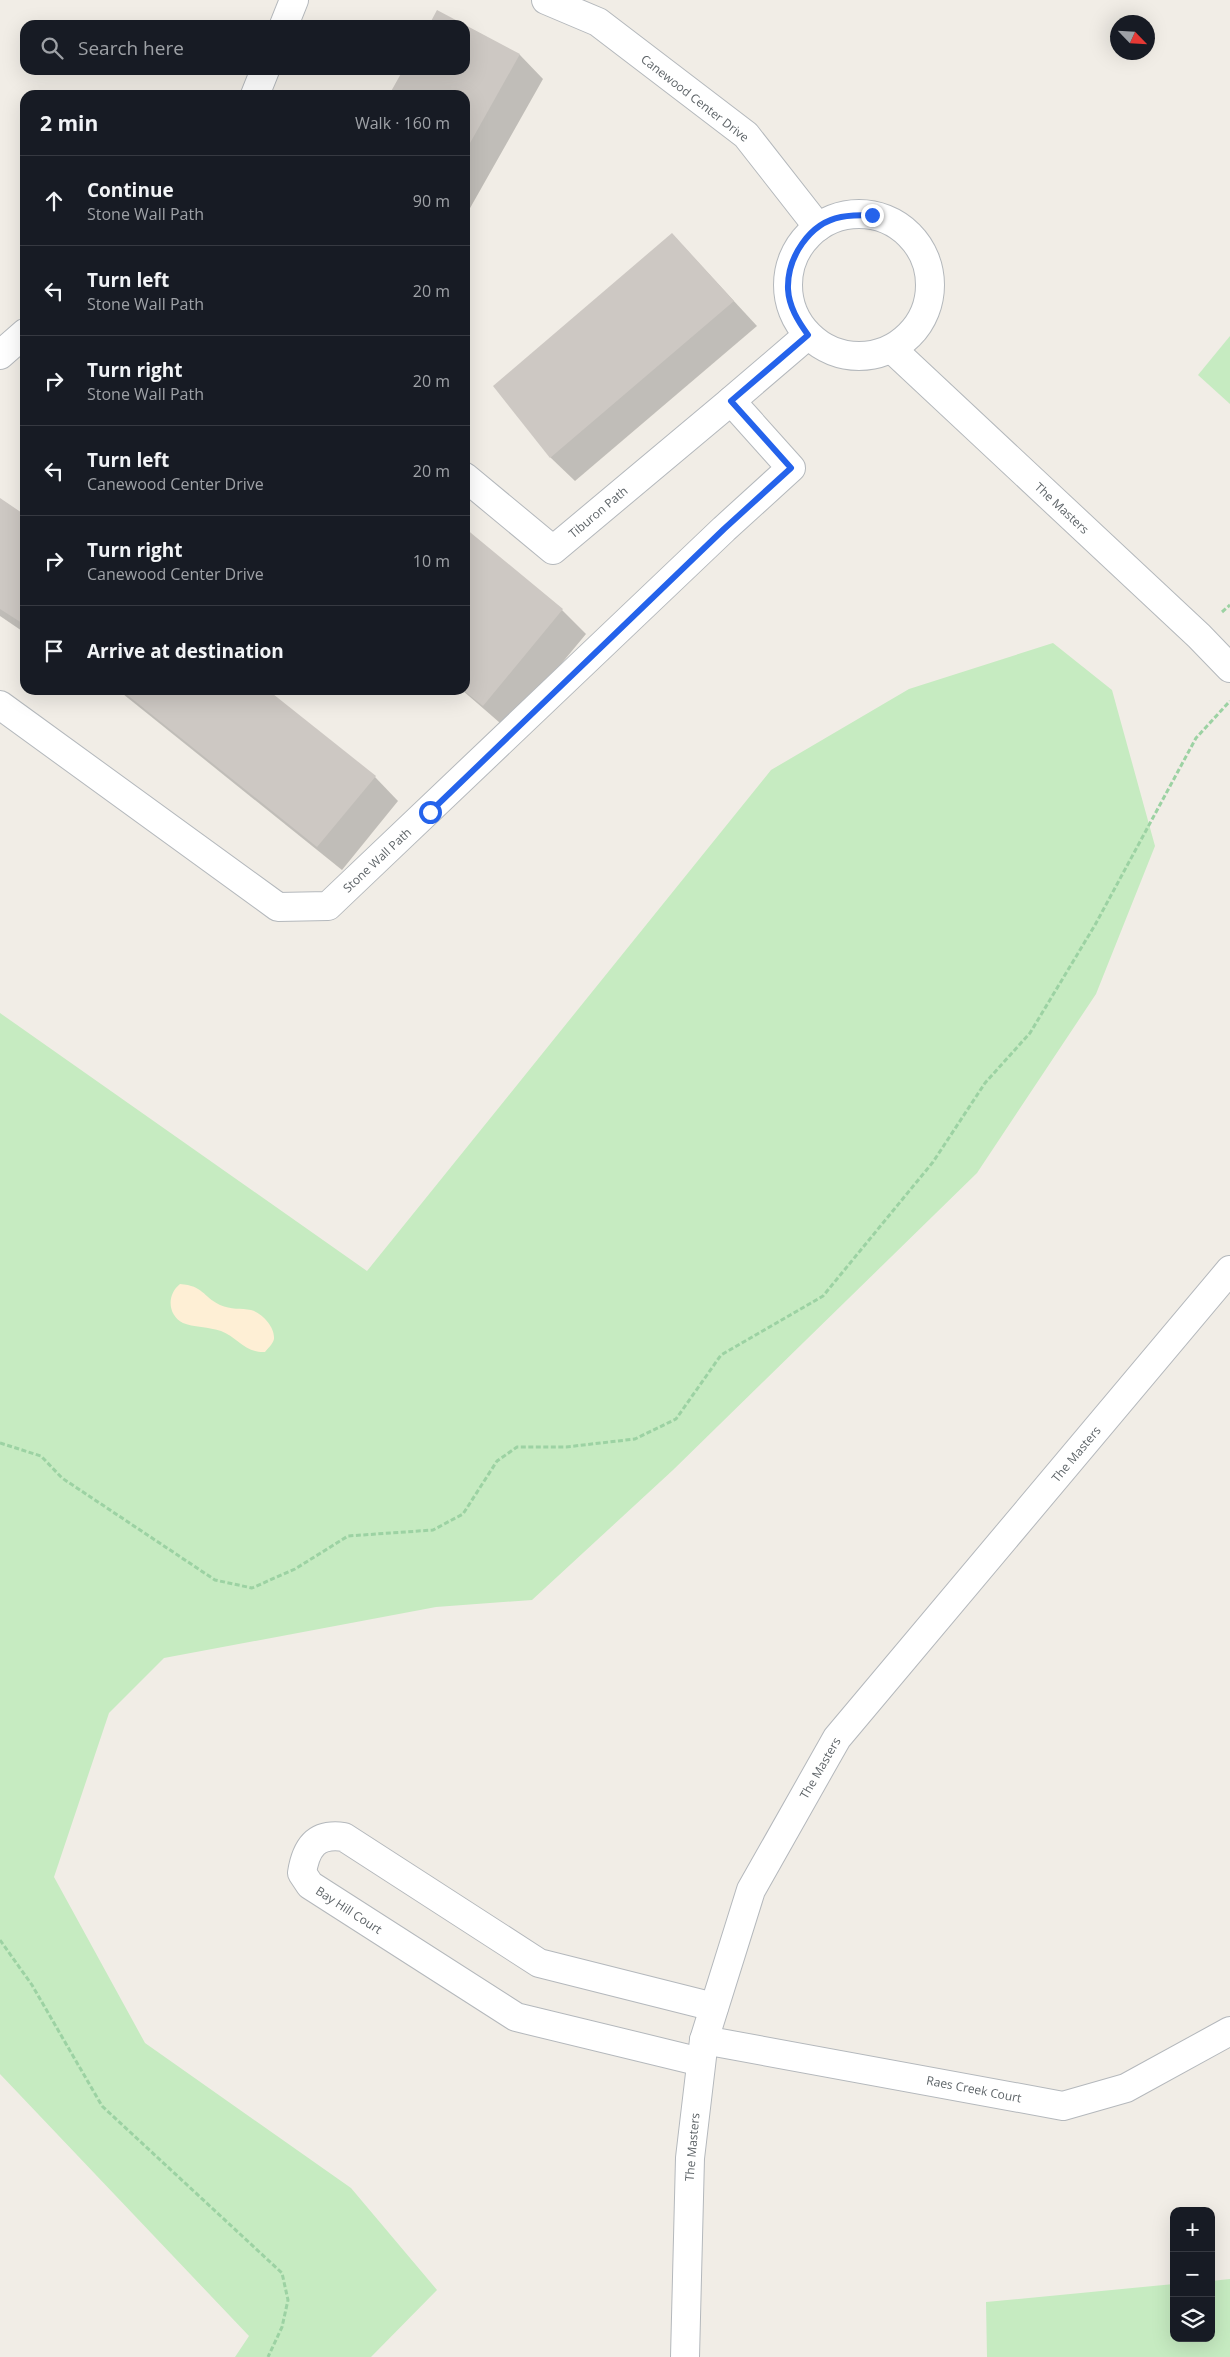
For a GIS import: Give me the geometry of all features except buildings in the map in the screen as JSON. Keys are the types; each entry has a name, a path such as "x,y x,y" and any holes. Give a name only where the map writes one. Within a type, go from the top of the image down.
{"street":[{"path":"286,20 294,0"},
{"name":"Canewood Center Drive","path":"546,0 598,22 746,135 818,227"},
{"path":"257,90 263,75"},
{"path":"872,215 894,223 908,233 926,259 931,282 928,306 915,329 892,349 862,356 837,353 808,335 795,316 788,290 792,265 803,242 818,227 840,217 872,215"},
{"path":"731,401 808,335"},
{"path":"0,355 20,337"},
{"name":"The Masters","path":"892,349 1192,629 1230,668"},
{"name":"Tiburon Path","path":"470,481 553,550 731,401"},
{"name":"Stone Wall Path","path":"0,705 278,907 328,906 724,529 791,468 731,401"},
{"name":"The Masters","path":"685,2357 690,2158 703,2051 714,2006 751,1890 837,1738 1227,1281"},
{"name":"Bay Hill Court","path":"703,2051 516,2017 310,1885 302,1873 304,1856 315,1842 329,1835 344,1838 539,1963 714,2006"},
{"name":"Raes Creek Court","path":"703,2051 1063,2106 1126,2088 1230,2031"}],"path":[{"path":"0,1443 41,1456 62,1478 215,1580 252,1588 295,1569 348,1536 433,1530 441,1526 463,1514 497,1461 517,1447 566,1448 636,1439 676,1419 721,1355 823,1296 933,1162 985,1083 1030,1034 1096,925 1196,738 1230,700"},
{"path":"0,1940 32,1985 102,2106 282,2273 288,2300 282,2327 268,2357"}],"green space":[{"path":"1230,336 1230,404 1198,375"},
{"path":"1053,643 1112,690 1155,846 1096,994 977,1173 673,1470 532,1600 436,1607 164,1658 109,1713 54,1877 145,2043 351,2188 437,2290 371,2357 235,2357 249,2336 0,2074 0,1013 367,1271 771,770 909,689"},
{"path":"1230,2279 1230,2357 987,2357 986,2302 1170,2284 1170,2342 1215,2342 1215,2281"}],"sand":[{"path":"180,1284 198,1289 214,1302 224,1307 251,1310 259,1314 270,1325 274,1334 273,1343 265,1352 258,1352 221,1331 183,1323 174,1315 171,1304 173,1293"}],"route":[{"path":"430,812 724,529 791,468 731,401 808,335 795,316 788,290 792,265 803,242 818,227 840,217 872,215"}]}
